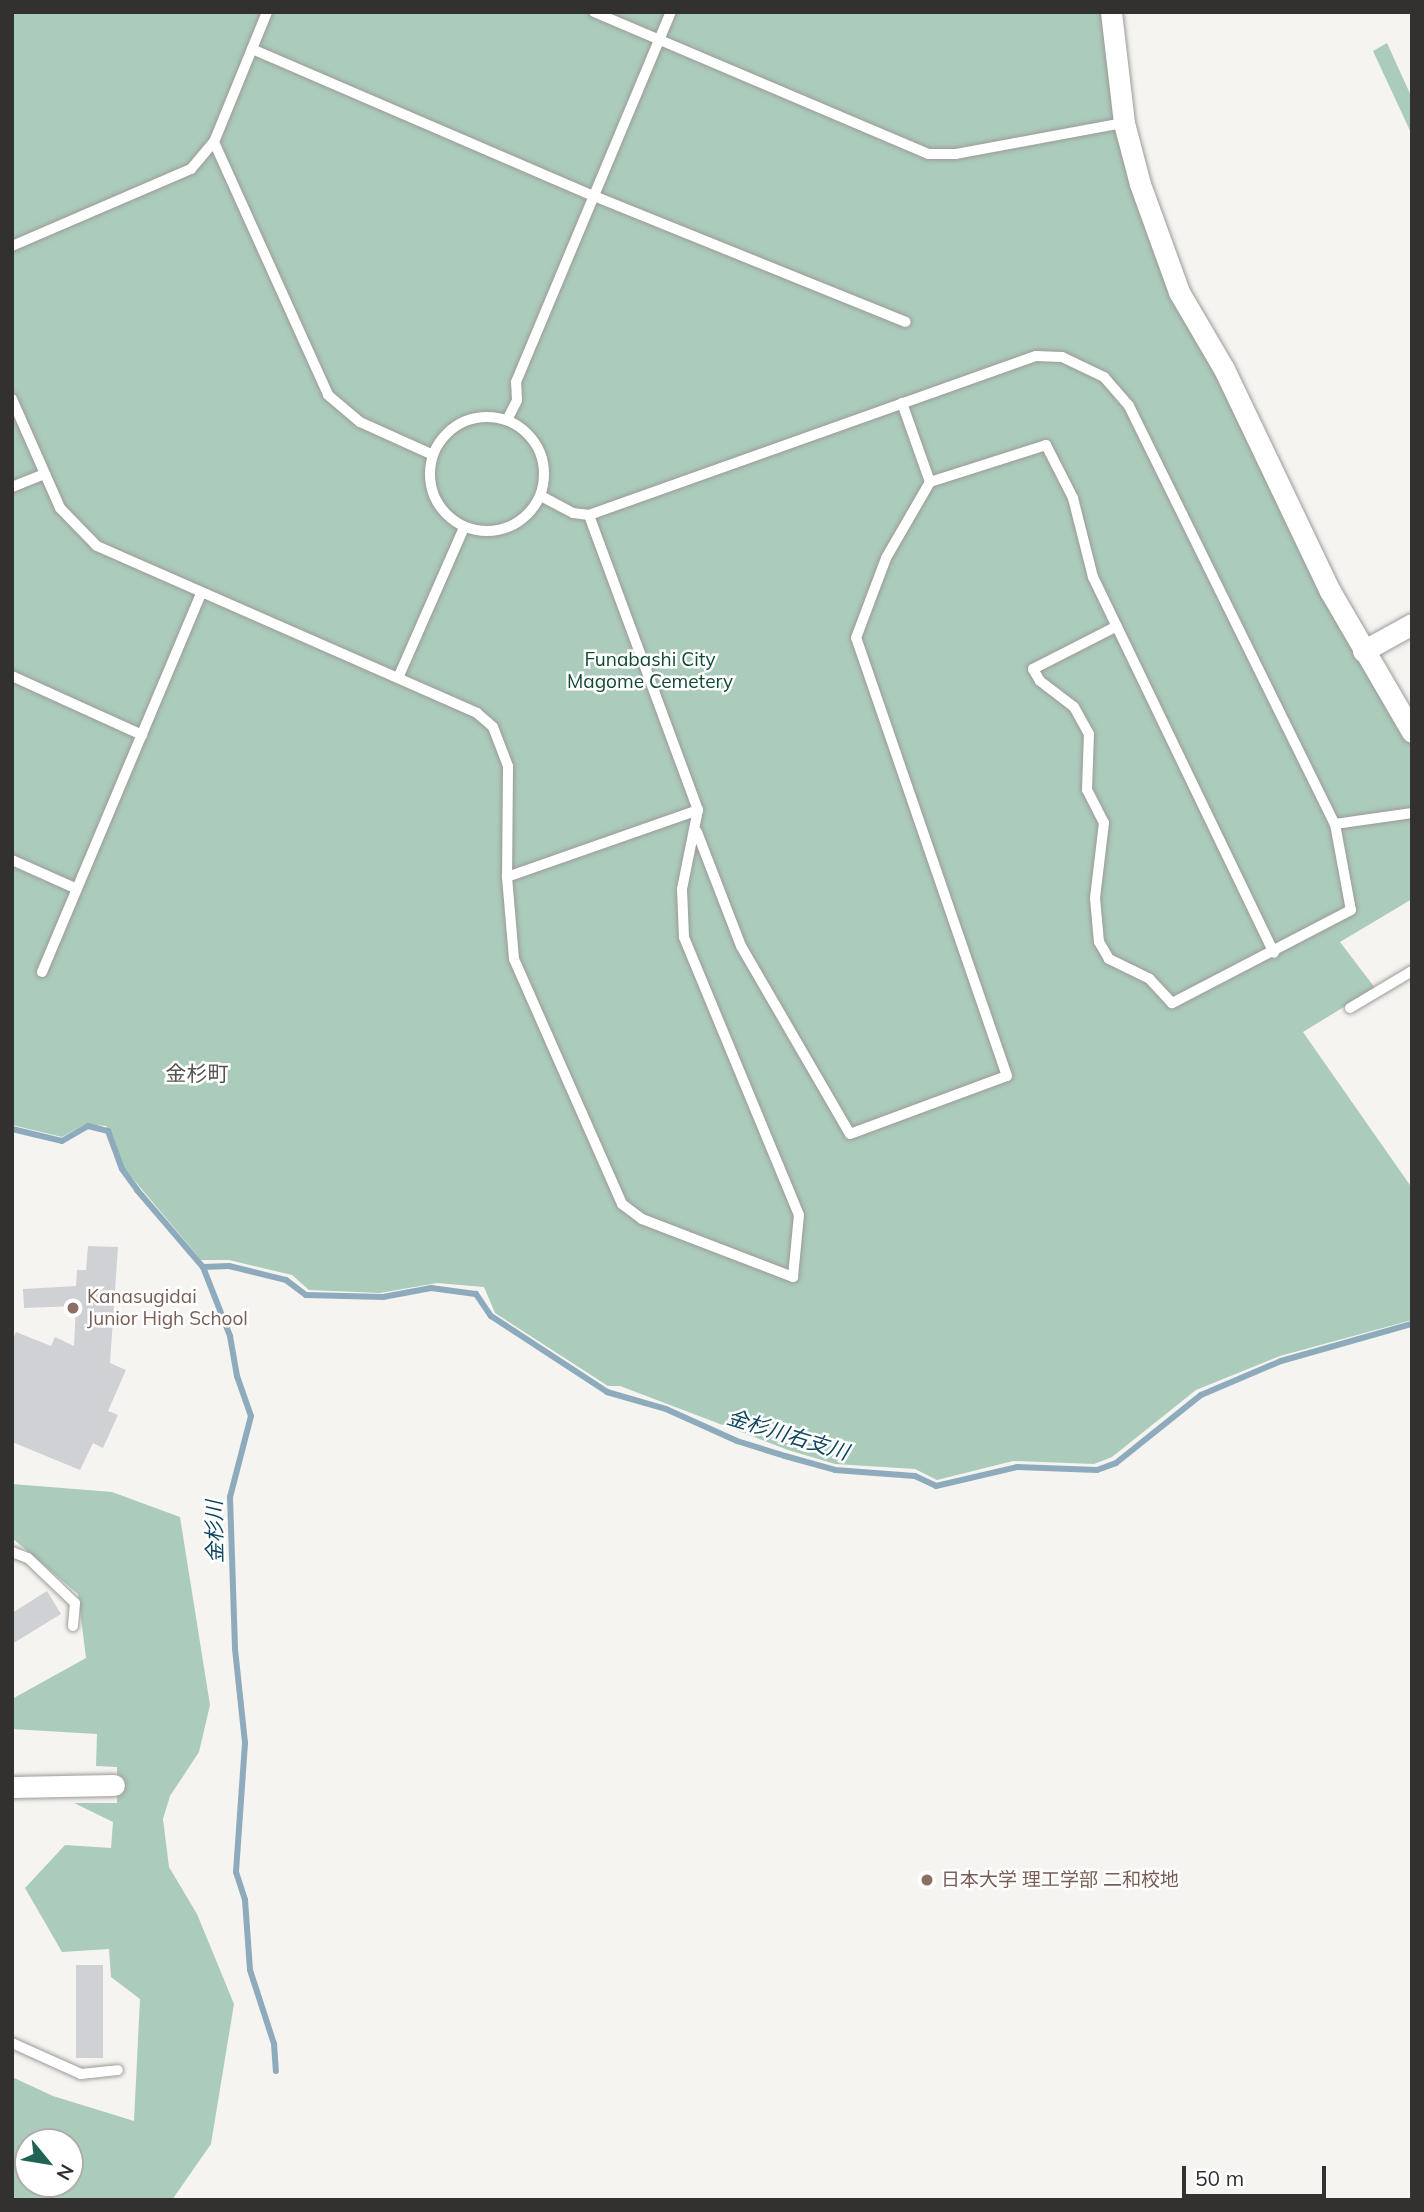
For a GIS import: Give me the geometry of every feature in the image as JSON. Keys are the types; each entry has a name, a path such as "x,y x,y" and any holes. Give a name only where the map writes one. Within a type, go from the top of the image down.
{"street":[{"path":"1111,12 1124,123 1140,184 1179,292 1224,369 1363,651 1412,732"},
{"path":"1363,651 1412,624"},
{"path":"12,1787 114,1786"}],"lane":[{"path":"12,246 191,169 214,142 267,12"},
{"path":"594,12 928,154 956,154 1124,123"},
{"path":"507,420 517,400 516,382 671,12"},
{"path":"252,49 594,196 905,322"},
{"path":"214,142 328,396 360,422 433,455"},
{"path":"541,496 573,513 590,515 1036,356 1062,357 1104,377 1129,405 1335,824 1351,911 1274,953 1171,1003 1150,979 1109,959 1103,950 1095,898 1104,823 1087,790 1089,734 1073,707 1040,681 1033,669 1117,626"},
{"path":"12,399 42,475 60,508 97,546 201,594 477,713 493,727 508,766 508,877 514,960 524,990 622,1204 642,1219 793,1277 799,1215 684,937 682,889 696,832 698,810 590,515"},
{"path":"902,403 930,482"},
{"path":"471,418 507,420 527,432 540,451 545,473 541,496 528,515 509,528 486,532 464,528 449,519 431,489 433,455 442,439 471,418"},
{"path":"696,832 741,946 850,1134 1007,1076 856,638 886,558 930,482 1046,445 1073,498 1093,577 1274,953"},
{"path":"12,487 42,475"},
{"path":"398,678 464,528"},
{"path":"42,972 201,594"},
{"path":"12,676 142,735"},
{"path":"508,877 698,810"},
{"path":"1335,824 1412,813"},
{"path":"12,860 77,889"},
{"path":"1350,1008 1412,971"},
{"path":"12,1552 28,1558 75,1603 73,1626"},
{"path":"12,2043 80,2074 118,2070"}],"green space":[{"name":"Funabashi City Magome Cemetery","path":"12,12 1107,12 1134,186 1356,656 1412,747 1412,899 1340,942 1375,988 1303,1032 1412,1188 1412,1320 1280,1356 1196,1390 1112,1457 1094,1464 1013,1461 937,1480 915,1469 835,1464 788,1450 620,1386 608,1386 495,1313 484,1287 437,1283 380,1293 309,1290 292,1275 229,1260 201,1260 124,1168 106,1126 86,1124 62,1137 12,1125"},
{"path":"1387,43 1412,98 1412,135 1373,51"},
{"path":"12,1484 112,1492 180,1517 210,1705 199,1752 170,1796 163,1819 169,1867 197,1914 234,2004 211,2144 172,2200 12,2200 12,2077 53,2096 134,2121 140,1999 111,1977 109,1949 62,1952 25,1888 65,1845 111,1848 113,1822 74,1803 117,1803 117,1767 96,1766 97,1734 12,1729 12,1699 86,1658 78,1594 12,1538"}],"building":[{"path":"88,1246 118,1247 110,1363 126,1370 108,1411 118,1415 103,1448 93,1443 80,1470 12,1442 12,1340 16,1332 51,1346 55,1337 74,1346 76,1306 24,1308 23,1289 76,1286 77,1270 86,1270"},
{"path":"47,1591 61,1614 12,1644 12,1613"},
{"path":"76,1965 103,1965 103,2058 76,2058"}],"waterway":[{"name":"金杉川","path":"12,1129 62,1141 88,1126 108,1131 122,1169 203,1267 230,1336 237,1376 251,1416 230,1497 235,1649 245,1743 236,1872 245,1900 250,1970 274,2044 276,2071"},
{"name":"金杉川右支川","path":"203,1267 229,1266 286,1280 306,1295 383,1297 431,1288 476,1294 491,1316 607,1392 666,1409 737,1441 785,1456 835,1470 915,1476 936,1486 1017,1467 1097,1470 1116,1463 1201,1395 1281,1361 1412,1324"}],"place":[{"name":"Kanasugidai Junior High School","path":"73,1308"},
{"name":"日本大学 理工学部 二和校地","path":"927,1880"}],"district":[{"name":"金杉町","path":"197,1073"}]}
